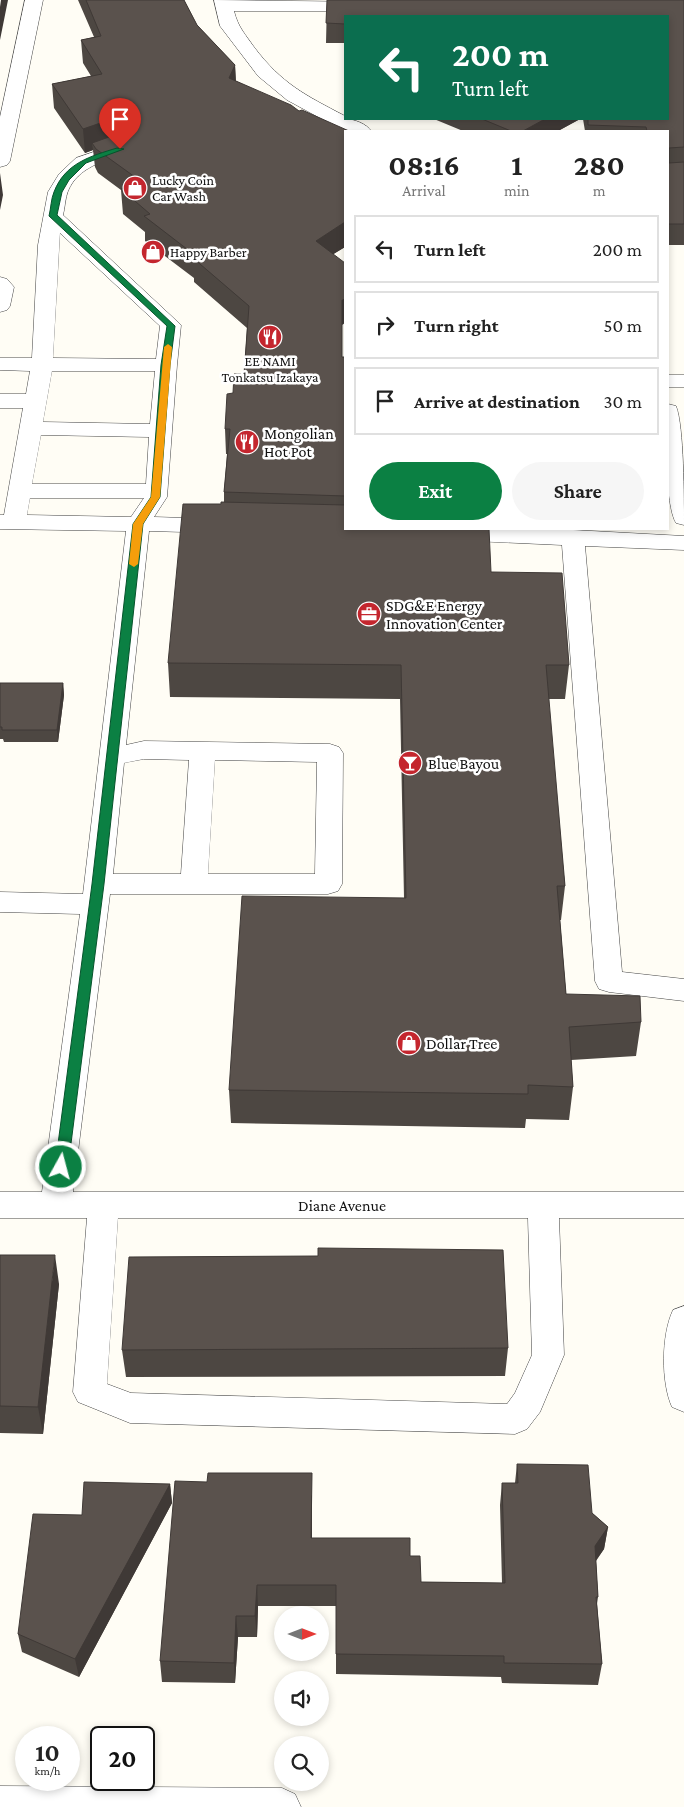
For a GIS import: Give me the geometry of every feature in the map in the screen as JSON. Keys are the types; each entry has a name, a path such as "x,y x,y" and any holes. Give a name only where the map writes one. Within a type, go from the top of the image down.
{"street":[{"path":"0,161 34,0"},
{"path":"360,130 293,96 264,72 229,26 223,3 380,6"},
{"path":"120,149 83,162 66,178 58,192 48,245 42,364 20,492 7,522 237,527"},
{"path":"53,216 171,326 166,365 156,497 138,524 97,894 56,1204"},
{"path":"0,283 4,287 0,306"},
{"path":"0,364 166,365"},
{"path":"669,381 684,381"},
{"path":"0,401 36,401"},
{"path":"669,418 684,517"},
{"path":"31,428 161,431"},
{"path":"20,492 156,491"},
{"path":"434,533 573,537 684,543"},
{"path":"573,537 610,981 684,990"},
{"path":"0,902 194,884 328,884 330,753 144,750 113,757"},
{"path":"194,884 202,751"},
{"name":"Diane Avenue","path":"0,1204 684,1204"},
{"path":"103,1204 90,1392 130,1408 515,1419 528,1402 548,1356 543,1204"},
{"path":"684,1320 680,1357 684,1397"},
{"path":"0,1805 282,1807"}],"building":[{"path":"86,0 184,0 197,25 235,65 229,78 291,105 299,111 302,110 347,130 344,130 344,223 316,241 344,262 342,357 344,357 344,496 224,492 230,429 225,429 227,394 233,393 234,374 244,374 249,306 193,258 196,256 144,216 150,214 121,189 142,182 96,149 92,143 126,131 129,126 127,120 118,117 83,129 52,84 102,74 81,40 101,36"},
{"path":"327,0 684,0 684,147 669,148 669,130 647,130 646,127 588,125 588,120 669,120 669,15 344,15 344,24 326,23"},
{"path":"484,120 543,120 525,130 509,130"},
{"path":"684,162 684,224 669,224 669,163"},
{"path":"221,502 344,505 344,530 489,530 491,572 562,573 569,665 546,665 565,886 557,886 566,994 640,996 641,1022 569,1027 573,1087 528,1085 528,1094 229,1090 242,896 406,898 401,665 168,663 183,504 221,504"},
{"path":"0,683 63,683 57,730 2,730 2,727 0,727"},
{"path":"318,1248 503,1250 508,1348 122,1350 129,1257 318,1256"},
{"path":"0,1255 55,1255 38,1407 0,1406"},
{"path":"517,1464 588,1465 592,1513 608,1527 595,1546 598,1597 596,1597 602,1664 504,1663 504,1656 336,1654 336,1585 257,1585 255,1616 236,1616 234,1663 160,1661 175,1481 207,1482 208,1473 312,1473 311,1538 410,1538 410,1556 420,1556 421,1582 505,1583 502,1483 518,1483"},
{"path":"84,1482 170,1484 75,1659 18,1634 33,1514 82,1515"}],"slow traffic":[{"path":"134,564 138,524 156,497 168,347"}],"place":[{"name":"Lucky Coin Car Wash","path":"135,188"},
{"name":"Happy Barber","path":"153,252"},
{"name":"EE NAMI Tonkatsu Izakaya","path":"270,337"},
{"name":"Mongolian Hot Pot","path":"247,442"},
{"name":"SDG&E Energy Innovation Center","path":"369,614"},
{"name":"Blue Bayou","path":"410,763"},
{"name":"Dollar Tree","path":"409,1043"}],"route":[{"path":"61,1167 98,884 138,524 156,497 166,365 171,326 53,216 58,192 66,178 83,162 120,149"}]}
